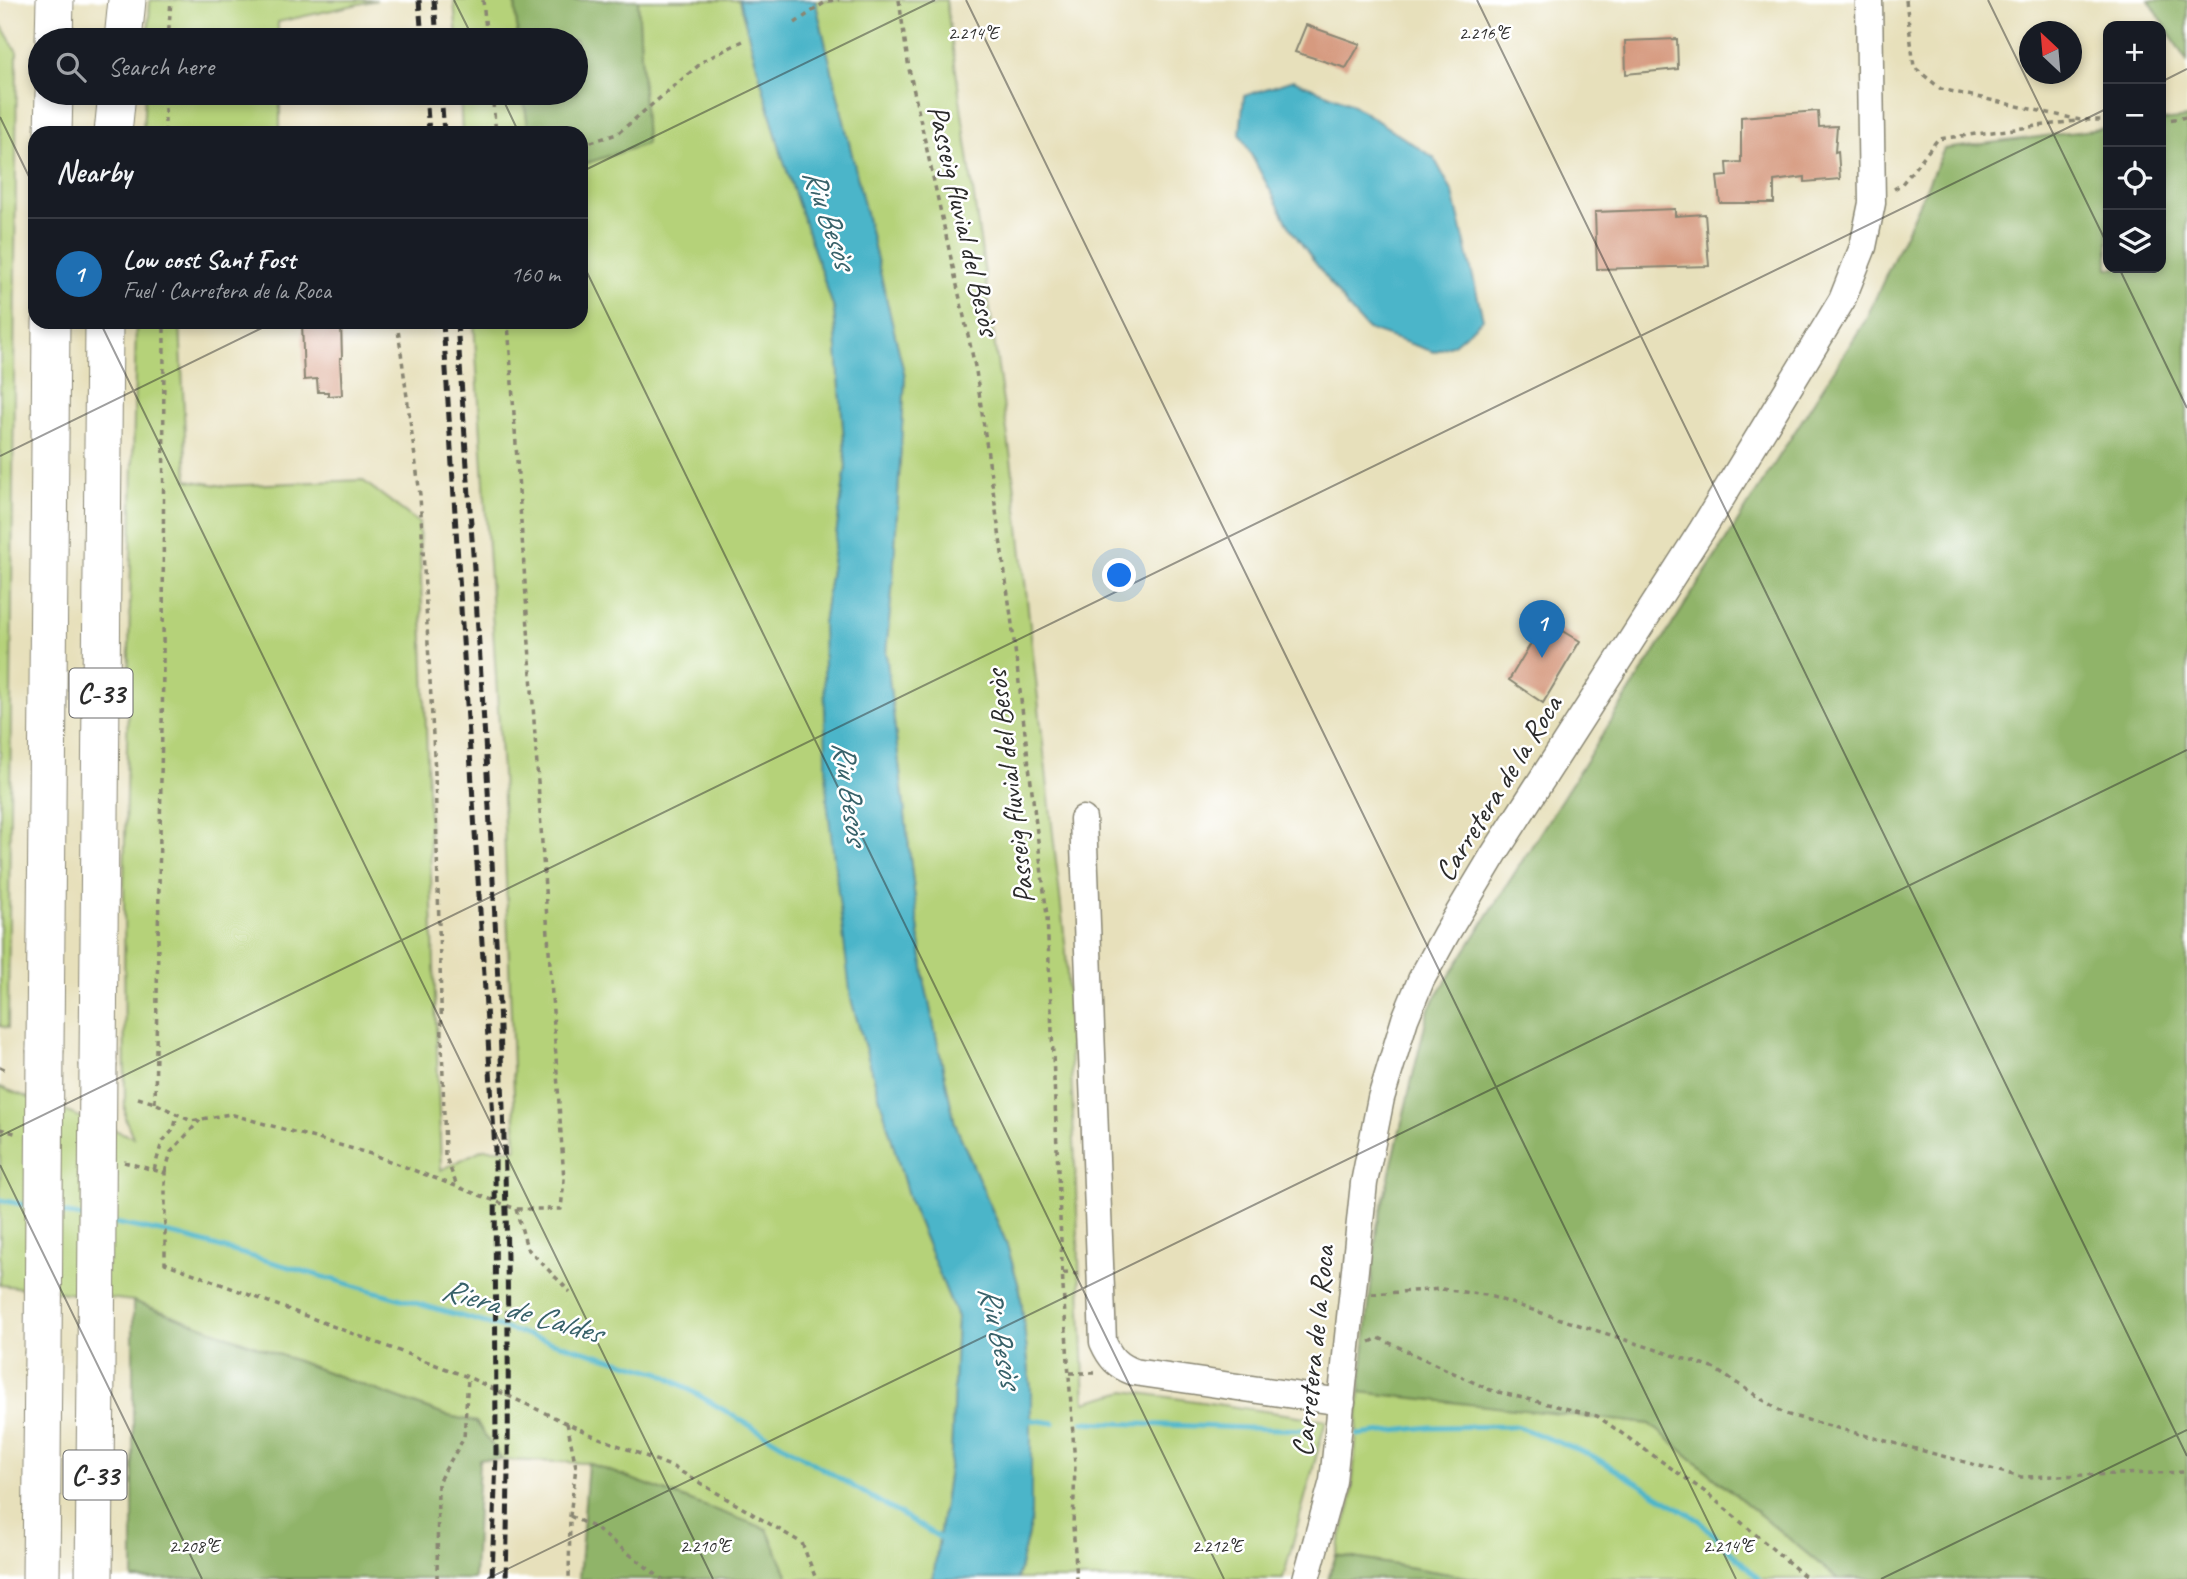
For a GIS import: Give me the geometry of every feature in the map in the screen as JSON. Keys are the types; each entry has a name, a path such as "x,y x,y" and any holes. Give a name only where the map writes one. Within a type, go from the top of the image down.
{"highway":[{"path":"54,28 55,0"},
{"path":"105,0 105,28"},
{"path":"124,28 127,0"},
{"path":"53,126 54,105"},
{"path":"105,105 105,126"},
{"path":"114,126 116,105"},
{"name":"C-33","path":"41,1579 51,329"},
{"name":"C-33","path":"94,1579 104,329"}],"street":[{"name":"Carretera de la Roca","path":"1306,1579 1333,1482 1364,1183 1381,1098 1405,1019 1446,934 1494,853 1702,530 1842,300 1863,247 1872,203 1869,0"},
{"path":"1083,819 1103,1342 1109,1355 1122,1368 1134,1372 1216,1386 1342,1402"},
{"path":"1096,1373 1122,1368"}],"path":[{"path":"169,28 171,0"},
{"path":"483,0 486,28"},
{"path":"795,23 827,1 838,0"},
{"name":"Passeig fluvial del Besòs","path":"900,0 915,96 976,371 1011,616 1047,916 1075,1465 1073,1526 1077,1579"},
{"path":"1906,0 1914,66 1941,89 2080,120"},
{"path":"588,143 618,134 705,60 743,41"},
{"path":"165,105 165,126"},
{"path":"493,105 495,126"},
{"path":"2166,120 2187,117"},
{"path":"1872,203 1900,185 1938,139 2080,120 2103,120"},
{"path":"155,1103 163,672 164,329"},
{"path":"398,329 420,495 435,774 445,1155 457,1186"},
{"path":"138,1098 155,1103 191,1121 230,1114 371,1154 516,1209 561,1209 564,1180 508,329"},
{"path":"0,1067 9,1071"},
{"path":"154,1170 162,1142 174,1129 177,1114"},
{"path":"200,1120 170,1152 165,1173 165,1263 468,1377 567,1423 673,1466 802,1543 816,1579"},
{"path":"0,1129 26,1136"},
{"path":"116,1160 165,1173"},
{"path":"516,1209 527,1248 570,1292"},
{"path":"1351,1296 1441,1289 1486,1296 1713,1368 1785,1414 2021,1477 2187,1472"},
{"path":"1347,1349 1379,1338 1490,1390 1597,1416 1708,1494 1808,1579"},
{"path":"1069,1373 1096,1373"},
{"path":"437,1579 438,1482 464,1438 468,1377"},
{"path":"567,1423 576,1467 570,1516 569,1579"},
{"path":"570,1516 595,1528 662,1579"}],"green space":[{"path":"150,0 377,0 278,22 278,28 149,28"},
{"path":"454,0 515,0 517,28 456,28"},
{"path":"515,0 638,0 646,144 588,163 588,126 528,126 525,105 588,105 588,28 517,28"},
{"path":"638,0 739,0 782,156 834,309 846,467 823,624 851,999 910,1202 957,1317 951,1456 933,1579 789,1579 766,1529 588,1463 502,1460 476,1422 444,1415 133,1301 0,1285 0,1087 133,1137 125,1118 124,886 136,329 180,329 187,480 224,486 362,480 419,523 441,1170 483,1149 516,1149 502,774 474,329 588,329 588,163 646,143"},
{"path":"815,0 946,0 1013,473 1066,951 1085,1402 1126,1391 1326,1420 1283,1579 1017,1579 1031,1521 1031,1389 1020,1290 1006,1242 955,1124 925,984 886,653 905,377"},
{"path":"2149,0 2187,0 2187,62 2166,28 2166,21 2162,21"},
{"path":"0,23 17,52 8,1028 0,1026"},
{"path":"144,105 280,105 280,126 143,126"},
{"path":"461,105 525,105 528,126 462,126"},
{"path":"2187,118 2187,1579 1838,1579 1650,1424 1360,1392 1377,1227 1429,1008 1865,321 1944,149 2103,129 2103,273 2166,273 2166,120"},
{"path":"133,1301 444,1415 476,1422 502,1460 479,1459 474,1579 133,1579"},
{"path":"1360,1390 1650,1424 1838,1579 1479,1579 1336,1555 1351,1504"},
{"path":"588,1463 767,1529 789,1579 579,1579"},
{"path":"1336,1555 1479,1579 1328,1579"}],"water":[{"name":"Riu Besòs","path":"739,0 815,0 905,377 886,653 925,984 955,1124 1006,1242 1020,1290 1031,1389 1031,1521 1017,1579 933,1579 951,1456 957,1317 910,1202 851,999 827,801 823,624 846,467 834,309 782,156"},
{"path":"1293,80 1350,103 1434,158 1453,193 1483,319 1454,344 1434,352 1367,329 1292,231 1240,134 1244,96"}],"building":[{"path":"1306,25 1360,44 1346,68 1295,52"},
{"path":"1677,39 1678,69 1626,74 1625,41"},
{"path":"1818,111 1819,127 1837,126 1835,152 1838,151 1840,179 1805,182 1805,177 1774,181 1774,203 1720,203 1717,177 1728,176 1727,163 1741,162 1741,117"},
{"path":"1675,209 1675,216 1705,214 1709,266 1597,269 1595,212"},
{"path":"302,329 341,329 342,395 328,396 328,392 318,392 317,379 304,380"},
{"path":"1545,620 1580,641 1543,703 1509,680"}],"waterway":[{"name":"Riera de Caldes","path":"0,1200 31,1206"},
{"name":"Riera de Caldes","path":"58,1212 83,1217"},
{"name":"Riera de Caldes","path":"110,1222 180,1236 661,1373 944,1540"},
{"path":"1026,1419 1054,1423"},
{"path":"1083,1422 1303,1430"},
{"path":"1357,1435 1430,1427 1516,1426 1591,1455 1699,1520 1759,1579"}],"railway":[{"path":"419,0 421,28"},
{"path":"434,0 436,28"},
{"path":"427,105 428,126"},
{"path":"442,105 443,126"},
{"path":"443,329 495,1150 496,1455 492,1579"},
{"path":"457,329 488,793 503,1107 508,1422 506,1579"}],"place":[{"name":"Low cost Sant Fost","path":"1542,658"}]}
